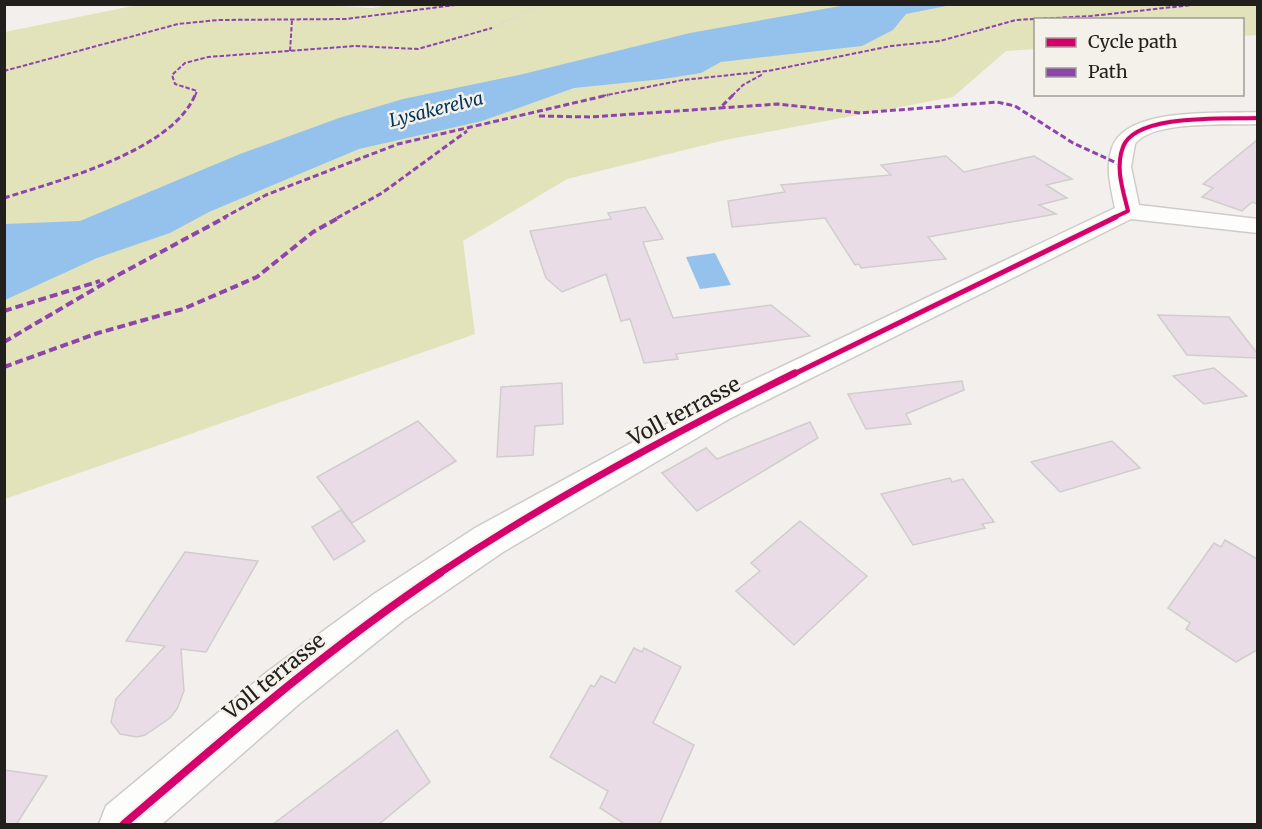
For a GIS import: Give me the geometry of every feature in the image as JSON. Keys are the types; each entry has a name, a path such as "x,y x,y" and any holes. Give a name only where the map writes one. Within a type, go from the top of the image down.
{"street":[{"path":"1257,118 1169,123 1143,128 1130,136 1123,147 1119,164 1128,212 1257,226"},
{"name":"Voll terrasse","path":"124,825 283,688 389,607 489,540 717,411 1128,212"}],"path":[{"path":"492,28 543,4"}],"green space":[{"path":"142,4 305,4 372,8 396,4 1257,5 1257,35 1244,36 1244,18 1034,18 1034,49 1006,51 953,97 725,140 567,179 463,241 475,334 5,499 5,32"}],"water":[{"name":"Lysakerelva","path":"852,4 951,5 906,14 893,30 862,46 721,62 701,73 574,88 482,121 359,149 209,212 170,233 97,258 5,300 5,224 80,221 240,154 339,118 403,99 519,75 690,33"},
{"path":"715,253 731,285 700,289 686,257"}],"building":[{"path":"1257,140 1257,204 1252,202 1242,211 1202,197 1213,188 1203,184"},
{"path":"946,156 964,172 1034,156 1072,179 1046,185 1067,198 1039,205 1056,214 928,237 946,259 861,268 859,264 855,265 825,218 732,227 728,201 785,192 781,185 891,175 881,165"},
{"path":"645,207 663,239 643,242 673,318 771,305 810,336 676,354 678,359 644,363 630,319 621,321 606,274 562,292 546,278 530,231 611,219 608,213"},
{"path":"1158,315 1229,317 1257,353 1257,358 1187,355"},
{"path":"1214,368 1247,396 1204,404 1173,376"},
{"path":"962,381 964,390 906,414 911,424 866,429 848,394"},
{"path":"562,383 563,424 535,426 533,455 497,457 501,387"},
{"path":"418,421 456,461 352,523 317,477"},
{"path":"810,422 818,438 697,511 662,473 706,448 717,459"},
{"path":"1112,441 1140,468 1060,492 1031,462"},
{"path":"950,478 952,482 963,479 994,522 982,524 985,528 913,545 881,494"},
{"path":"341,510 365,541 334,560 312,527"},
{"path":"800,521 867,576 794,645 736,591 760,571 751,563"},
{"path":"1225,540 1257,559 1257,650 1236,662 1186,629 1190,623 1168,608 1214,543 1221,547"},
{"path":"185,552 258,561 206,652 181,649 184,691 177,709 170,718 145,735 137,737 120,734 111,722 116,699 165,646 126,641"},
{"path":"634,648 642,652 644,648 681,667 653,723 694,745 659,825 626,825 600,808 608,791 550,757 591,685 594,687 601,676 615,683"},
{"path":"397,730 430,782 378,825 272,825"},
{"path":"4,770 47,776 16,825 4,825"}],"marked path":[{"path":"4,71 178,24 218,20 346,19 463,4"},
{"path":"1054,18 1201,4"},
{"path":"4,342 120,274 266,195 398,144 624,91 683,80 768,71 891,46 940,41 1016,20 1034,19"},
{"path":"290,51 292,20"},
{"path":"4,198 101,165 124,155 167,129 188,110 197,91 175,84 172,75 185,63 208,57 355,46 418,49 492,28"},
{"path":"763,74 743,85 720,108 778,104 860,113 997,102 1015,106 1073,143 1119,164"},
{"path":"539,116 591,117 720,108"},
{"path":"4,367 98,333 183,309 257,277 313,232 382,193 467,131"},
{"path":"4,311 100,281"}],"cycle path":[{"path":"124,824 283,688 389,607 489,540 717,411 1128,211 1121,179 1120,158 1123,147 1130,136 1154,125 1171,122 1258,118"}]}
